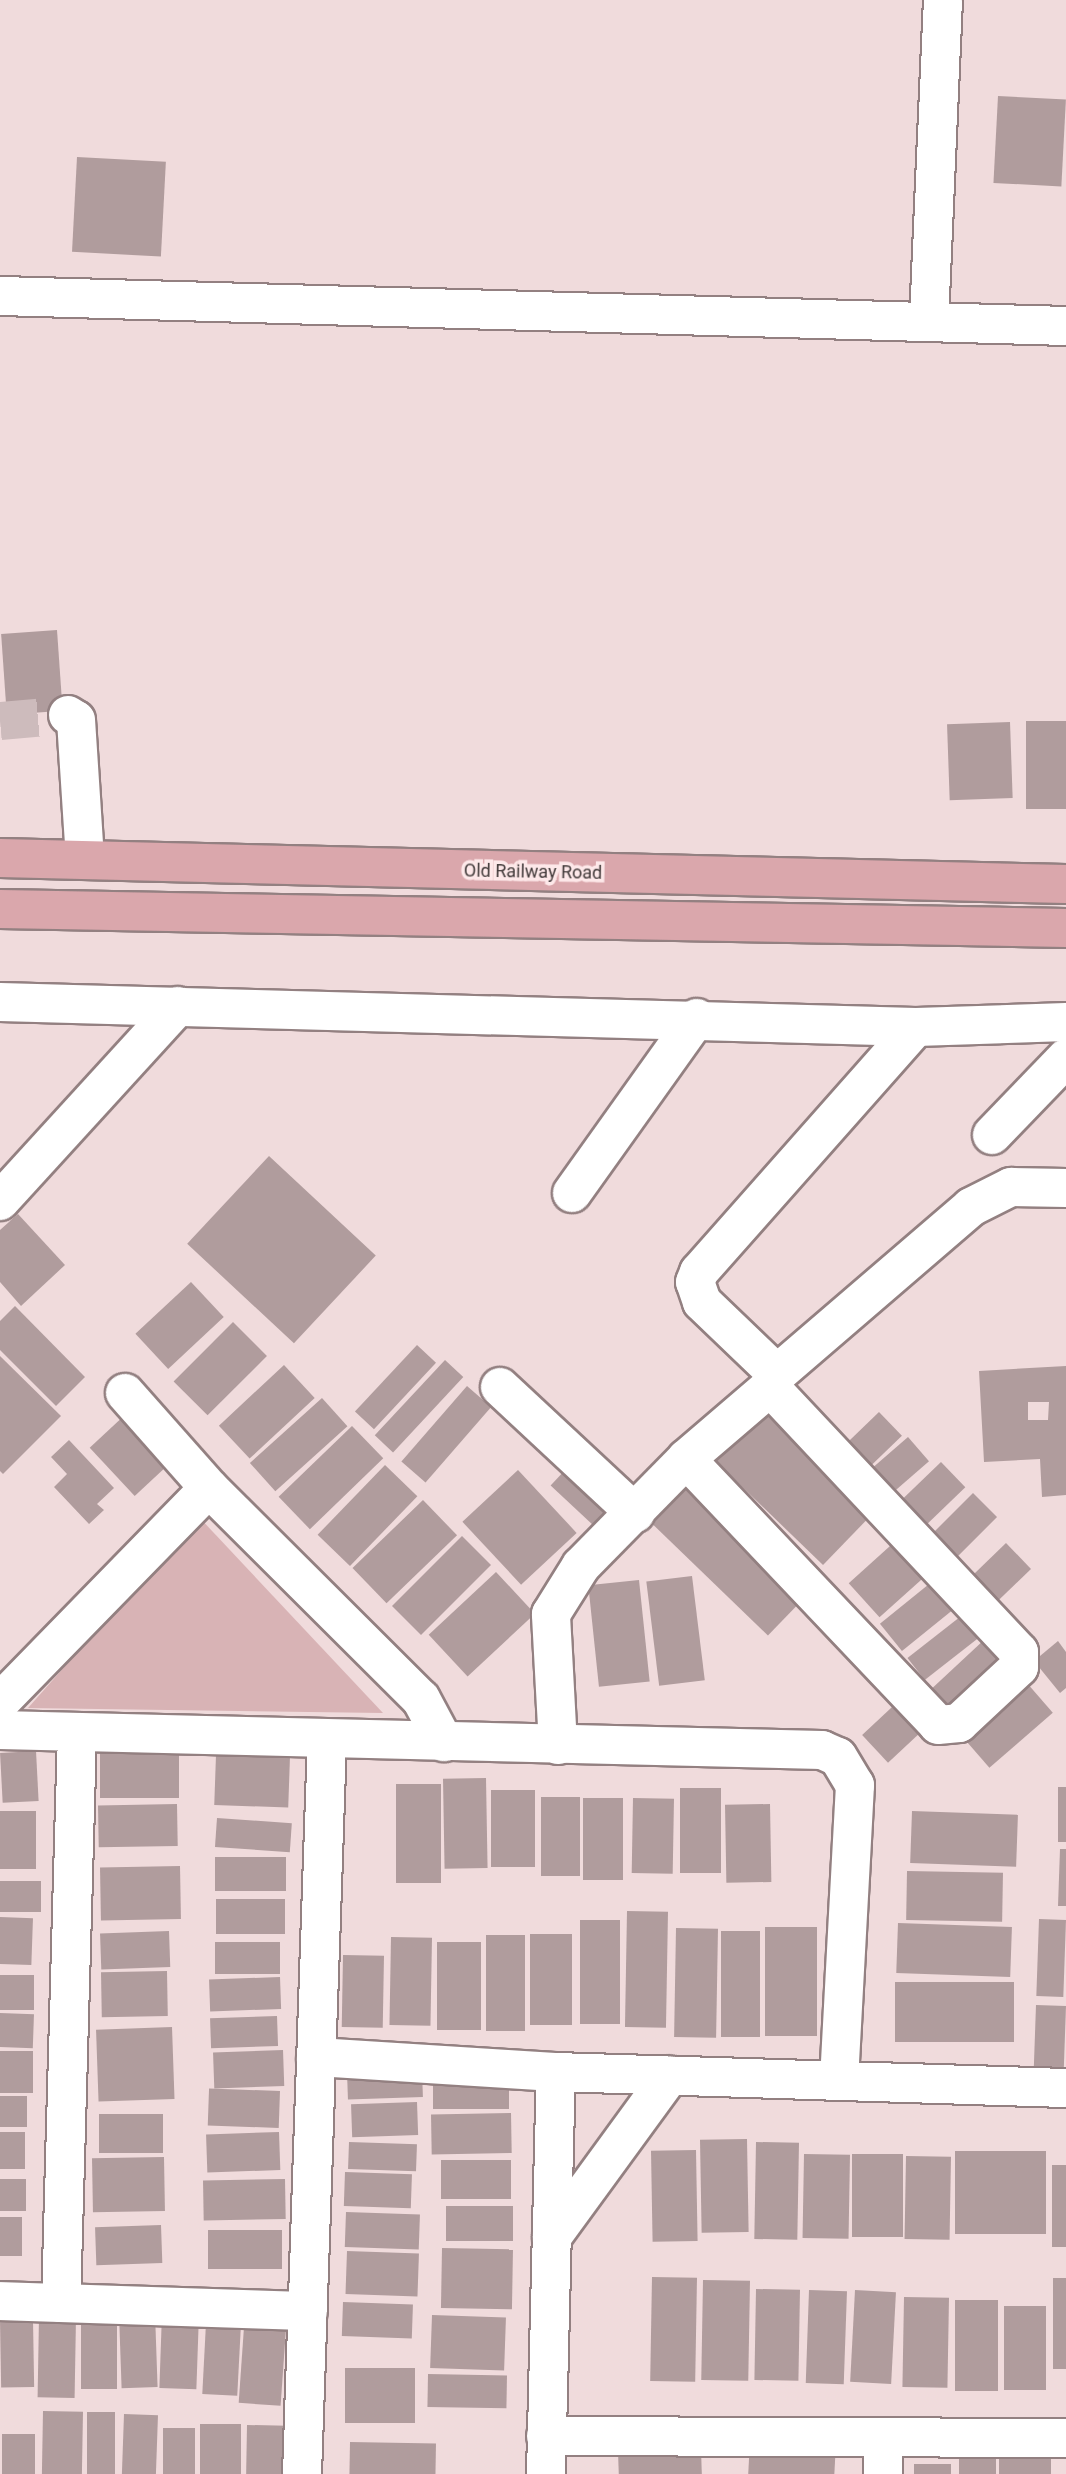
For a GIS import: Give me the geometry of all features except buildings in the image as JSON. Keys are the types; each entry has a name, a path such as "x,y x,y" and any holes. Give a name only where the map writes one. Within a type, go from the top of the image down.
{"main road":[{"name":"Old Railway Road","path":"0,858 1066,884"},
{"path":"0,909 1066,928"}],"street":[{"path":"929,320 943,0"},
{"path":"0,296 929,320 1066,326"},
{"path":"68,715 76,720 85,860"},
{"path":"0,1002 697,1018 916,1027 1066,1022"},
{"path":"0,1201 178,1006"},
{"path":"572,1193 697,1018"},
{"path":"686,1459 938,1725 959,1723 1018,1667 1019,1652 702,1302 695,1282 699,1272 916,1027"},
{"path":"992,1135 1066,1058"},
{"path":"558,1745 551,1614 581,1566 686,1459 971,1208 1012,1187 1066,1188"},
{"path":"500,1387 635,1513"},
{"path":"125,1393 209,1488 421,1699 444,1742"},
{"path":"0,1702 209,1488"},
{"path":"0,1730 822,1750 850,1770 855,1785 839,2080"},
{"path":"61,2303 77,1732"},
{"path":"302,2474 327,1739"},
{"path":"316,2057 556,2072 1066,2088"},
{"path":"546,2474 556,2072"},
{"path":"552,2237 599,2166 670,2075"},
{"path":"0,2301 308,2311"},
{"path":"546,2436 883,2456 1066,2438"}],"shaded area":[{"path":"198,1516 383,1713 28,1708"}],"tunnel":[{"path":"0,721 68,715"}]}
